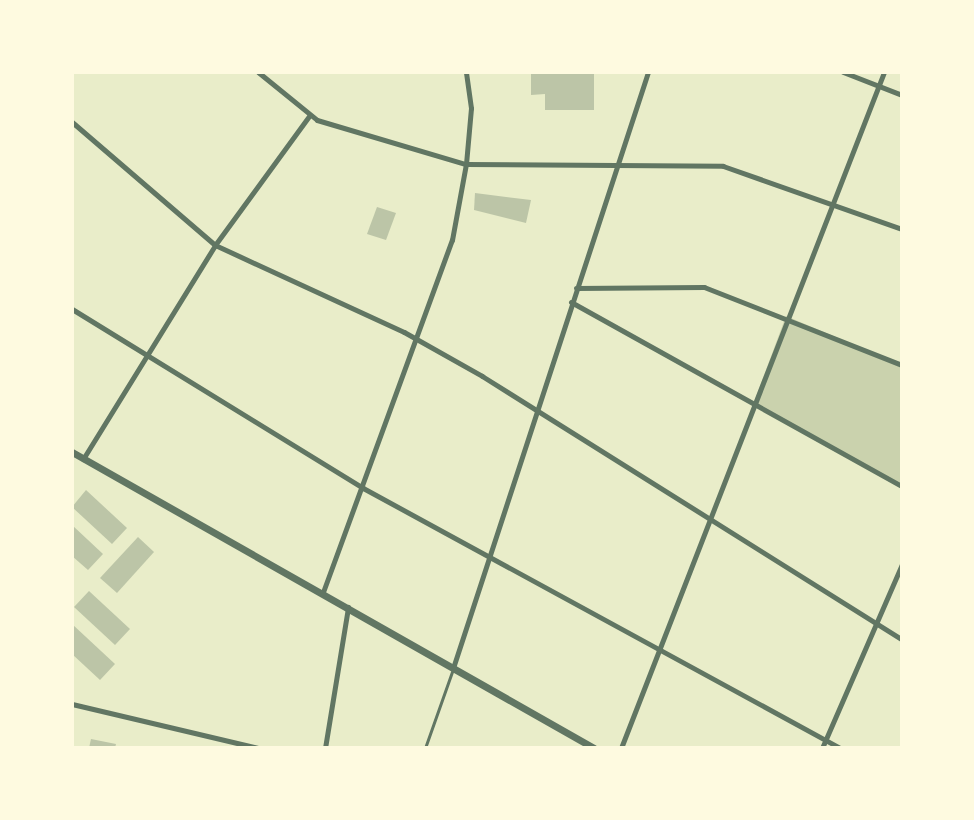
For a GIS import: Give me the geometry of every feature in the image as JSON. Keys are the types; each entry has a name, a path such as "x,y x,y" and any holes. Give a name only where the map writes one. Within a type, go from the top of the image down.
{"street":[{"path":"258,72 309,116 466,164 617,163 723,166 833,202 902,229"},
{"path":"322,592 363,488 452,240 466,164 471,108 466,72"},
{"path":"453,668 648,72"},
{"path":"843,72 902,95"},
{"path":"621,748 786,316 884,72"},
{"path":"83,459 216,245 309,116"},
{"path":"72,122 216,245 416,338 536,409 709,521 902,639"},
{"path":"576,288 704,287 786,316 902,365"},
{"path":"571,302 902,486"},
{"path":"72,309 145,357 363,488 658,651 840,748"},
{"path":"72,452 594,748"},
{"path":"822,748 902,564"},
{"path":"325,748 348,607"},
{"path":"72,704 258,748"}],"lane":[{"path":"425,748 453,668"}],"green space":[{"path":"786,316 902,365 902,486 754,402"}],"building":[{"path":"594,73 594,110 545,110 545,94 531,95 531,74"},
{"path":"475,193 531,200 526,223 474,210"},
{"path":"377,207 396,213 386,240 367,234"},
{"path":"86,490 127,528 112,544 72,507"},
{"path":"72,525 103,554 88,570 72,556"},
{"path":"138,537 154,552 117,593 100,578"},
{"path":"89,591 130,629 115,645 74,607"},
{"path":"72,624 115,664 100,680 72,654"},
{"path":"91,739 116,744 115,748 89,748"}]}
